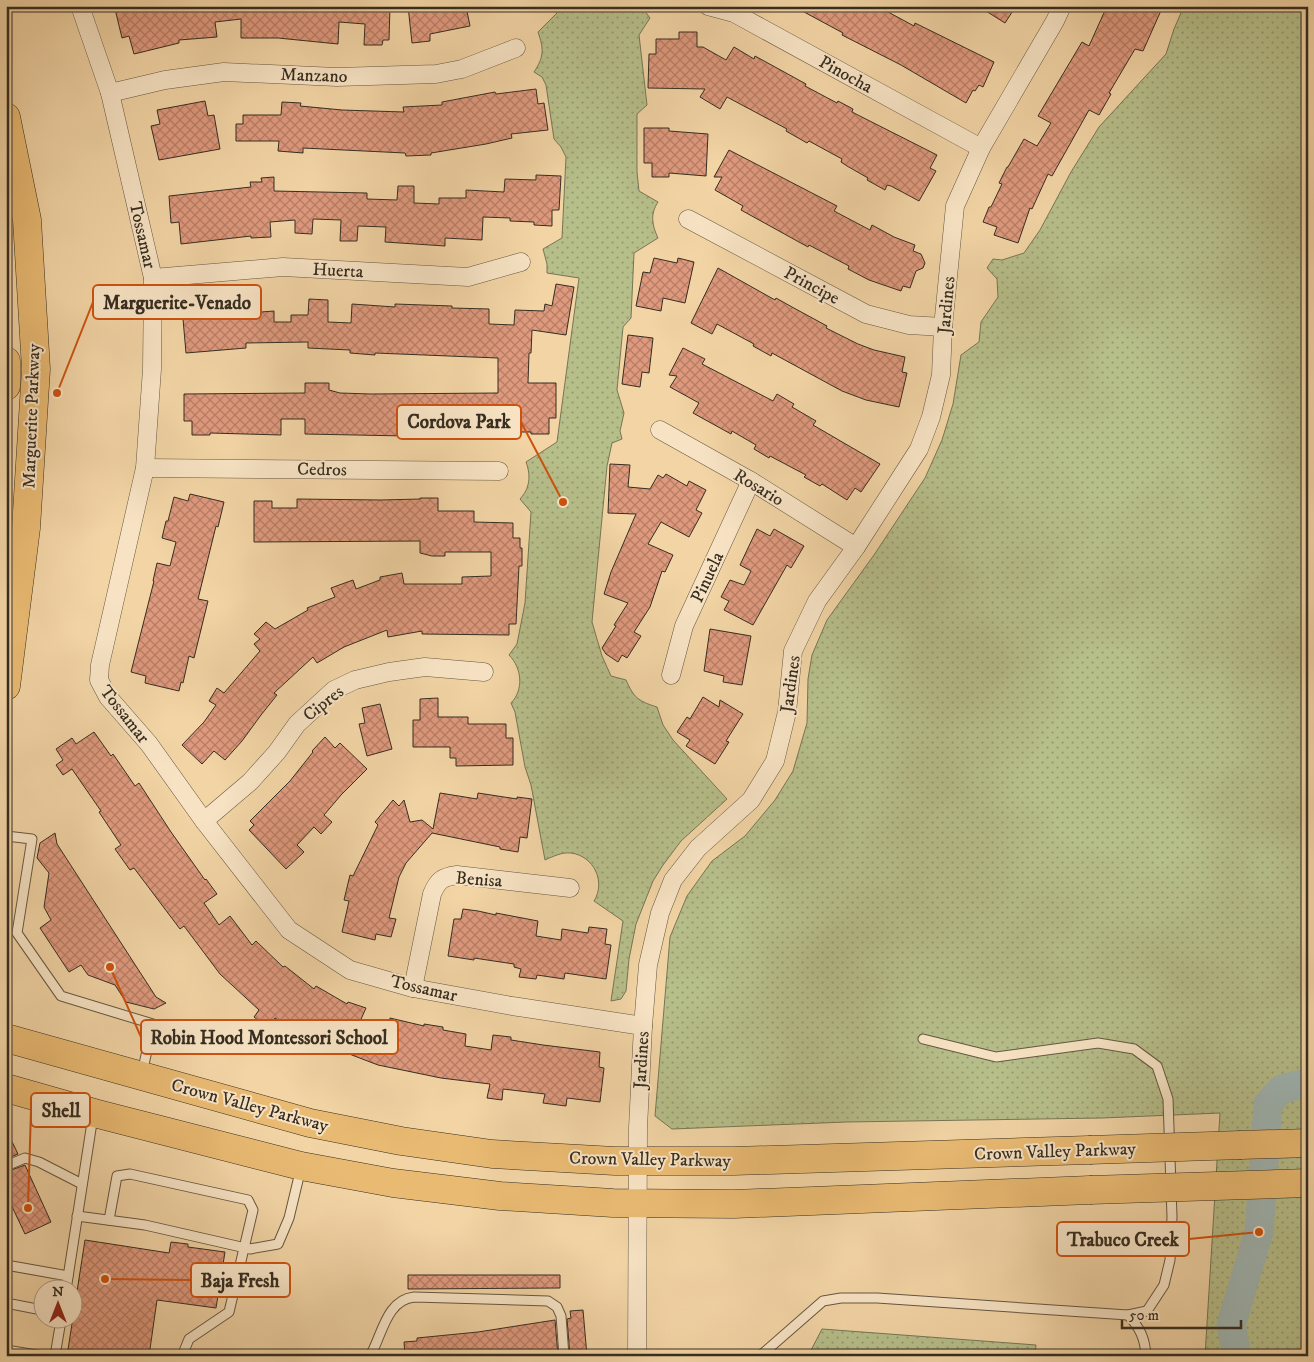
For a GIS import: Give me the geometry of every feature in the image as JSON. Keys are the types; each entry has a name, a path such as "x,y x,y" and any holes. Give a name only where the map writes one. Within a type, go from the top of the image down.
{"main road":[{"name":"Marguerite Parkway","path":"6,117 26,220 36,369 26,528 6,686"},
{"name":"Marguerite Parkway","path":"6,361 6,386"},
{"name":"Crown Valley Parkway","path":"6,1038 310,1123 401,1141 492,1154 614,1161 734,1161 1308,1143"},
{"path":"6,1088 94,1113 301,1166 393,1183 500,1196 638,1203 734,1204 1308,1183"}],"street":[{"name":"Tossamar","path":"80,6 110,93 153,278 152,369 145,468 100,665 99,680 108,697 148,744 204,822 289,930 350,970 413,988 512,1006 643,1026"},
{"name":"Pinocha","path":"708,6 734,13 981,148"},
{"name":"Jardines","path":"637,1356 638,1160 643,1026 648,965 660,913 673,880 698,848 751,800 775,761 788,712 793,652 817,601 856,547 919,449 931,417 942,375 943,327 955,206 981,148 1062,6"},
{"name":"Manzano","path":"110,93 165,80 224,72 337,77 436,74 462,69 516,48"},
{"name":"Principe","path":"688,219 866,314 909,326 943,327"},
{"name":"Huerta","path":"153,278 283,267 468,277 521,262"},
{"path":"7,370 36,369"},
{"name":"Rosario","path":"660,430 751,482 856,547"},
{"name":"Cedros","path":"145,468 499,471"},
{"name":"Pinuela","path":"671,676 684,626 751,482"},
{"name":"Cipres","path":"204,822 250,782 277,752 297,724 334,690 355,680 389,672 425,667 484,672"},
{"name":"Benisa","path":"413,988 432,894 436,884 445,877 457,875 570,888"}],"lane":[{"path":"6,836 32,839 18,934 61,996 153,1024 141,1076"},
{"path":"760,1356 822,1301 841,1298 877,1298 1128,1315 1147,1311 1164,1285 1170,1260 1172,1216 1168,1099 1157,1066 1134,1049 1098,1043 996,1057 923,1039"},
{"path":"67,1280 94,1113"},
{"path":"6,1166 25,1158 39,1162 82,1184"},
{"path":"77,1216 145,1225 250,1250 278,1244 289,1218 301,1166"},
{"path":"109,1220 117,1176 130,1174 248,1200 253,1210 229,1312 189,1339 182,1356"},
{"path":"6,1265 68,1276"},
{"path":"370,1356 390,1312 404,1298 414,1297 548,1301 557,1307 561,1316 564,1356"},
{"path":"6,1303 32,1308"},
{"path":"1128,1315 1139,1326 1145,1341 1146,1356"},
{"path":"55,1356 59,1330"},
{"path":"6,1350 43,1356"}],"green space":[{"path":"555,6 641,6 650,18 639,35 647,105 637,114 637,172 639,191 658,202 655,206 653,220 658,238 634,253 631,318 623,327 617,390 624,413 620,431 622,439 612,443 607,466 592,622 602,656 611,676 626,680 637,698 657,707 663,725 673,740 727,799 681,841 653,881 636,924 629,959 626,991 621,999 611,1001 623,921 594,901 599,886 598,878 592,864 586,859 579,855 568,853 545,860 531,785 525,767 515,712 511,703 520,686 517,666 509,655 517,644 525,603 531,512 520,499 526,491 529,482 526,462 557,442 579,278 547,273 543,249 562,238 566,157 554,139 546,85 542,77 534,72 540,62 542,53 538,32 557,13"},
{"path":"1184,6 1308,6 1308,1356 1205,1356 1220,1113 1102,1118 846,1122 672,1129 655,1116 670,937 687,896 712,861 745,836 775,800 793,771 807,723 808,679 812,655 827,620 874,555 925,478 942,440 953,404 961,355 979,342 981,322 998,297 997,279 987,268 993,259 1002,260 1024,253 1040,230 1071,172 1099,127 1166,54"},
{"path":"822,1329 1036,1345 1035,1356 808,1356"}],"building":[{"path":"127,6 390,6 389,40 383,40 382,45 364,45 365,24 339,22 338,44 278,38 241,38 241,19 215,22 217,37 179,40 179,43 134,54 129,36 122,38 115,9"},
{"path":"408,6 466,6 470,26 430,34 430,41 412,43"},
{"path":"793,6 877,6 914,26 915,23 994,62 983,87 979,85 975,91 973,90 966,103"},
{"path":"978,6 1016,6 1005,23"},
{"path":"1107,6 1163,6 1143,51 1135,49 1109,93 1111,94 1099,115 1089,110 1052,176 1048,174 1032,209 1030,208 1018,243 994,235 997,227 983,222 1002,184 999,183 1024,139 1037,146 1051,123 1038,116 1082,42 1089,46"},
{"path":"679,32 697,32 697,47 703,47 726,60 734,47 754,59 755,56 806,84 805,86 837,103 838,101 853,109 852,112 937,155 930,168 936,171 919,201 891,186 887,185 885,190 841,162 842,159 809,141 807,143 786,131 787,129 727,97 720,109 700,97 705,89 648,88 649,54 656,54 656,39 679,39"},
{"path":"536,89 538,104 544,103 548,130 511,134 512,138 431,153 431,155 406,156 405,153 303,148 303,153 278,151 279,141 236,141 236,124 243,124 243,115 281,115 282,102 301,103 300,106 342,110 404,112 403,107 442,105 442,102 495,92 496,94"},
{"path":"205,101 208,116 214,115 220,149 159,160 151,126 160,124 157,110"},
{"path":"644,128 669,128 669,131 708,134 706,176 669,173 669,177 652,177 652,163 644,163"},
{"path":"729,150 837,206 834,211 870,230 872,225 894,237 915,245 913,251 921,254 925,263 923,268 916,271 910,288 903,286 901,291 869,280 848,269 849,266 809,245 808,247 741,210 743,206 715,190 722,177 714,177"},
{"path":"536,175 561,176 559,210 552,210 552,226 534,225 534,222 510,221 510,218 483,217 482,240 445,238 445,246 385,242 386,227 358,226 357,241 340,241 341,220 313,219 312,234 295,233 295,220 270,222 271,237 251,238 251,236 181,244 179,222 171,223 169,196 251,187 250,182 262,182 261,178 274,177 274,191 367,193 367,199 397,200 398,186 414,186 414,203 439,204 439,198 466,198 466,190 504,192 505,179 536,180"},
{"path":"654,258 677,263 678,258 694,262 685,303 663,298 661,311 636,306 643,272 650,273"},
{"path":"718,268 858,344 874,350 905,357 902,372 907,373 899,407 866,400 842,391 772,353 771,356 753,346 754,344 717,324 712,334 691,323"},
{"path":"556,284 574,287 566,335 532,330 531,353 529,353 528,383 556,383 556,418 549,418 549,434 480,432 480,435 406,436 305,434 305,419 281,419 281,435 210,433 210,435 192,435 192,421 184,421 184,394 305,393 305,383 329,383 329,390 340,393 498,393 498,358 350,353 350,350 308,348 308,342 246,343 246,348 186,353 183,319 190,319 189,303 234,299 236,314 274,311 274,322 291,322 291,315 308,315 309,299 328,300 328,322 351,323 352,304 395,307 395,304 452,306 452,308 489,309 489,324 514,325 515,310 544,311 545,304 552,306"},
{"path":"628,335 653,338 649,373 642,372 640,387 622,384"},
{"path":"683,348 705,359 702,364 773,401 777,394 794,404 792,407 816,421 813,425 880,464 861,492 855,488 847,500 822,484 820,486 804,477 806,475 754,449 756,445 732,431 731,434 693,413 699,403 670,387 677,376 669,375"},
{"path":"610,464 630,465 628,487 650,489 658,475 663,478 666,474 687,486 689,481 706,490 696,510 702,513 689,537 661,522 648,544 673,555 665,572 662,571 650,607 634,632 641,636 627,658 622,655 618,662 606,654 602,648 628,603 604,594 611,572 636,514 608,513"},
{"path":"190,494 224,502 218,527 216,526 198,599 208,601 194,658 189,656 183,683 181,682 179,691 145,683 146,676 131,672 157,563 170,566 176,542 162,538 166,521 168,521 174,497 188,501"},
{"path":"438,498 438,511 474,511 474,522 513,523 513,538 520,538 522,566 519,566 516,624 509,624 509,635 422,634 422,631 388,637 387,630 344,647 317,663 313,657 274,693 277,695 225,760 214,751 202,764 182,745 204,722 216,705 209,701 217,688 224,693 260,651 254,644 260,639 254,634 266,622 275,629 308,610 307,608 335,597 331,588 353,580 356,589 380,580 380,577 402,573 404,584 462,584 462,577 491,576 491,552 445,552 445,556 432,556 420,553 420,541 254,542 254,501 272,501 272,508 297,508 297,499 381,500"},
{"path":"757,529 770,536 774,529 804,546 791,568 787,565 753,625 724,610 729,601 721,597 730,580 744,585 751,571 740,565"},
{"path":"710,629 751,636 742,685 723,682 724,676 704,671"},
{"path":"703,697 719,707 720,700 743,714 726,741 729,742 715,764 686,746 690,740 677,732 687,717 690,719"},
{"path":"438,698 438,717 468,717 468,724 506,724 506,738 513,738 513,765 456,766 456,758 450,758 450,747 413,747 413,720 420,720 420,699"},
{"path":"380,704 392,749 367,756 359,724 365,723 362,708"},
{"path":"94,732 111,756 113,754 135,786 139,783 171,832 217,894 204,903 219,925 230,916 252,945 256,941 283,967 285,966 314,989 316,986 347,1004 348,1002 366,1008 358,1026 387,1033 390,1018 424,1026 424,1024 443,1027 443,1030 466,1034 465,1046 491,1050 493,1035 511,1037 511,1040 600,1052 599,1067 604,1068 600,1102 567,1098 566,1106 543,1103 545,1094 503,1089 502,1100 487,1098 490,1084 441,1078 378,1065 310,1039 275,1018 268,1028 254,1017 259,1010 220,974 184,926 180,929 134,868 130,870 115,849 121,845 99,812 101,811 72,769 63,775 56,765 63,760 56,749 72,738 76,744"},
{"path":"325,737 335,748 340,743 367,769 324,815 332,822 321,834 314,827 297,845 304,852 286,869 249,830 254,825 250,821 290,781"},
{"path":"440,793 477,799 478,793 517,799 517,797 532,799 527,838 520,837 518,852 432,833 406,863 399,877 389,918 396,919 391,937 376,934 375,940 342,932 349,901 344,900 350,875 353,876 378,825 375,822 393,800 399,806 404,800 410,822 422,820 433,829"},
{"path":"55,833 57,844 156,997 166,1003 154,1009 126,1002 115,985 88,975 81,965 69,972 40,928 51,920 44,907 49,873 37,858 40,843"},
{"path":"463,909 538,921 536,936 561,940 562,929 588,933 589,927 607,929 605,944 611,945 606,979 565,973 564,979 537,975 536,979 519,977 521,969 514,967 514,964 448,956 454,919 461,919"},
{"path":"6,1129 18,1154 6,1159"},
{"path":"25,1165 51,1222 25,1234 6,1194 6,1172"},
{"path":"85,1240 169,1253 171,1242 188,1244 188,1247 225,1252 216,1308 157,1300 149,1356 67,1356 71,1330 82,1330 82,1280 79,1280"},
{"path":"408,1275 560,1275 560,1288 408,1289"},
{"path":"583,1310 587,1356 570,1356 567,1319 571,1318 570,1311"},
{"path":"555,1320 558,1356 405,1356 404,1342 417,1341 417,1338 478,1332"}],"waterway":[{"path":"1237,1356 1231,1325 1259,1232 1268,1104 1282,1089 1308,1083"}],"place":[{"name":"Marguerite-Venado","path":"57,393"},
{"name":"Cordova Park","path":"563,502"},
{"name":"Robin Hood Montessori School","path":"110,967"},
{"name":"Shell","path":"28,1208"},
{"name":"Trabuco Creek","path":"1259,1232"},
{"name":"Baja Fresh","path":"105,1279"}]}
